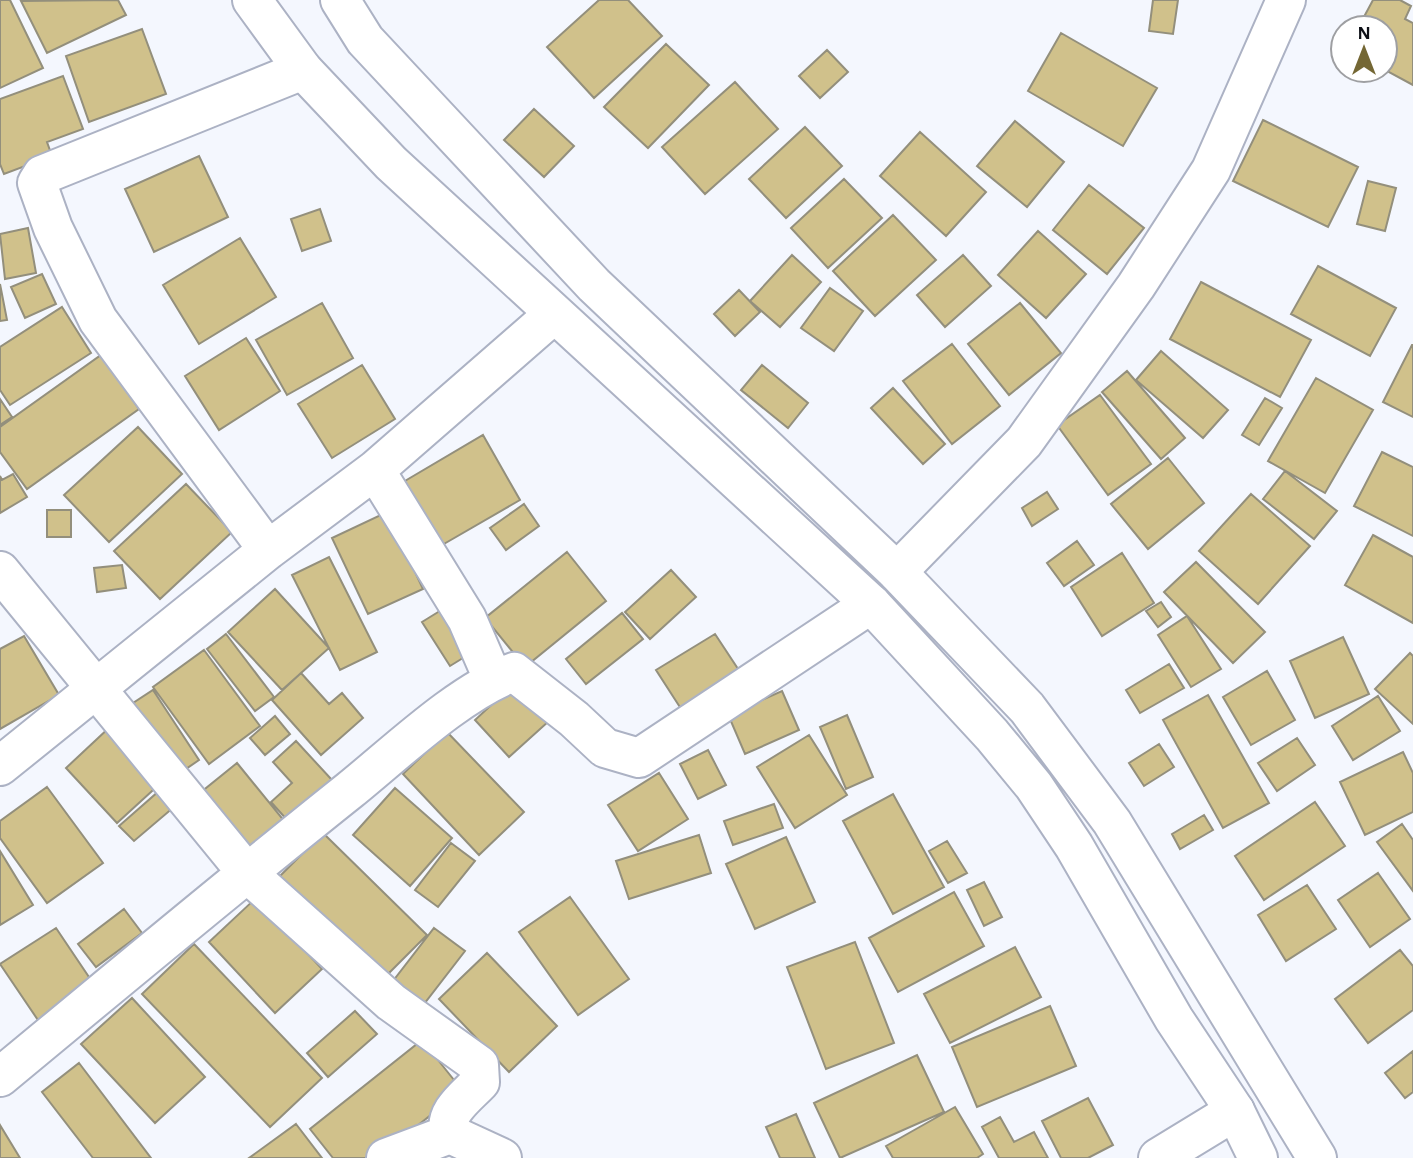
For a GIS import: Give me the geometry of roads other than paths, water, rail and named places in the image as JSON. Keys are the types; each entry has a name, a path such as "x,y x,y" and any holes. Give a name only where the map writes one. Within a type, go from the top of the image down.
{"street":[{"path":"251,0 303,70 391,163 554,314 697,441 871,604 992,735 1034,786 1074,846 1174,1019 1234,1111 1258,1158"},
{"path":"340,0 365,40 594,285 897,572 1027,708 1112,822 1317,1158"},
{"path":"897,572 1024,442 1136,286 1211,170 1286,0"},
{"path":"268,550 98,320 53,228 37,183 42,175 303,70"},
{"path":"0,766 94,686 375,470 554,314"},
{"path":"375,470 467,619 493,680"},
{"path":"0,571 247,873 391,1002 479,1065 480,1082 449,1117 447,1126 450,1134 502,1158"},
{"path":"0,1077 425,729 493,680 514,672 574,719 605,748 639,758 871,604"},
{"path":"1158,1158 1234,1111"},
{"path":"386,1158 450,1134"}]}
